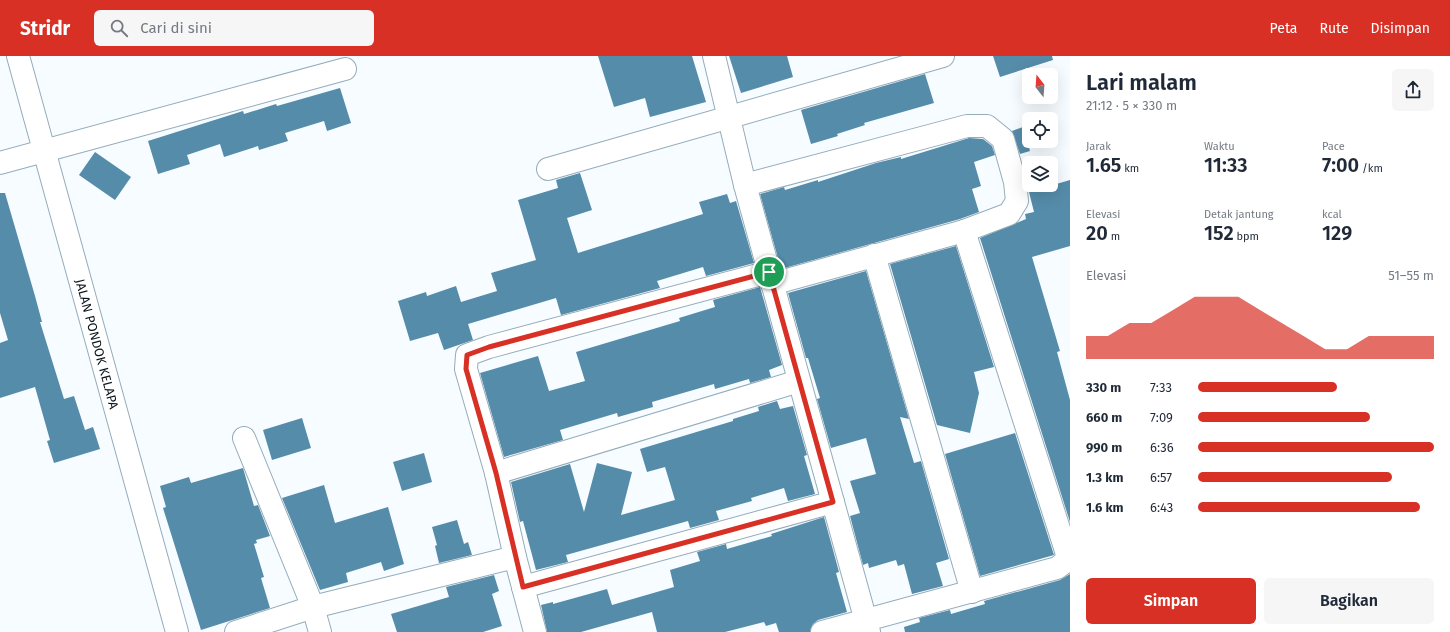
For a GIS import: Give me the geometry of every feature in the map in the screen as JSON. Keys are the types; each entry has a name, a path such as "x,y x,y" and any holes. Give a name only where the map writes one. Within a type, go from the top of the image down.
{"street":[{"name":"JALAN PONDOK KELAPA","path":"18,56 176,632"},
{"path":"714,56 745,185 868,626"},
{"path":"548,169 943,56"},
{"path":"0,163 345,70"},
{"path":"535,632 515,557 496,473 466,369 467,355 497,345 771,278 874,255 964,230 1009,214 1017,201 1015,182 1003,139 988,126 967,126 745,185"},
{"path":"822,632 868,626 972,592 1056,568 1065,562 1067,554 964,230"},
{"path":"874,255 972,592"},
{"path":"496,473 799,381"},
{"path":"244,438 314,607 320,632"},
{"path":"523,587 833,502"},
{"path":"236,632 314,607 515,557"}],"building":[{"path":"598,56 692,56 706,102 650,117 645,98 614,107"},
{"path":"729,56 787,56 793,77 741,93"},
{"path":"993,56 1052,56 1053,60 1028,68 1022,68 1022,70 1000,77"},
{"path":"925,74 934,103 864,123 865,125 837,134 838,136 811,144 801,110"},
{"path":"340,88 351,123 327,131 324,121 285,133 288,141 259,150 258,146 224,157 220,144 187,155 190,164 158,174 148,141 243,111 244,114 276,104 277,106"},
{"path":"1022,127 1022,148 1029,148 1030,151 1020,154 1012,131"},
{"path":"969,138 983,139 992,146 995,155 974,162 981,186 972,189 979,212 960,219 781,269 760,194 784,187 785,190 818,180 818,182 876,163 901,157 901,159"},
{"path":"95,152 131,177 115,200 79,175"},
{"path":"580,173 592,210 567,218 578,253 703,214 699,202 727,194 730,203 736,201 754,263 706,276 703,267 657,281 660,288 561,315 556,298 468,324 473,340 444,350 438,333 410,341 398,301 426,292 427,296 456,286 461,302 497,291 491,273 536,260 518,200 558,188 556,180"},
{"path":"1070,180 1070,246 1032,257 1060,351 1057,352 1070,400 1070,522 980,238 1026,219 1025,214 1034,212 1029,192 1058,192 1058,184"},
{"path":"0,193 5,193 42,322 40,322 64,399 74,396 85,430 93,427 100,449 54,463 47,441 50,440 35,387 0,398 0,343 8,340 0,313"},
{"path":"956,246 994,367 974,372 979,393 970,433 937,425 890,264"},
{"path":"866,271 909,419 900,417 914,463 921,461 949,559 936,563 943,586 912,594 904,564 898,566 896,560 869,568 868,563 863,565 850,516 860,513 850,481 876,474 866,438 831,448 817,399 820,398 808,358 806,358 788,293"},
{"path":"760,287 782,365 769,370 771,377 750,383 749,379 715,389 714,384 652,402 653,407 618,417 617,413 560,430 563,440 504,457 480,373 538,356 549,391 585,381 576,352 680,321 679,318 715,307 713,300"},
{"path":"777,401 780,409 793,406 807,455 804,456 815,494 788,501 784,488 751,498 752,501 716,511 719,520 690,528 688,521 566,555 568,562 536,570 523,521 520,522 511,482 570,464 584,512 597,463 632,472 621,515 675,500 665,467 647,472 640,449 733,421 733,419 759,411 758,407"},
{"path":"302,418 311,448 272,460 263,430"},
{"path":"1015,433 1054,555 980,576 945,454"},
{"path":"424,453 432,482 402,491 393,462"},
{"path":"243,468 254,506 258,505 270,536 256,540 257,543 254,544 264,577 261,578 270,608 201,630 163,508 166,507 160,486 189,477 191,483"},
{"path":"324,485 335,523 388,507 404,564 384,571 381,562 346,573 348,582 320,590 282,498"},
{"path":"824,517 839,572 836,573 847,612 818,620 813,624 810,632 779,632 776,623 766,626 764,622 725,632 657,632 652,612 581,632 547,632 541,605 553,602 553,604 607,589 612,605 674,587 670,570 700,561 697,552 726,544 727,549 772,536 771,534"},
{"path":"457,520 464,544 468,542 472,555 439,563 435,546 437,545 432,527"},
{"path":"1070,574 1070,632 905,632 904,627 920,622 919,618 950,610 951,614 985,604 984,601 1060,580"},
{"path":"494,575 499,591 492,594 502,626 483,632 397,632 391,614 449,597 446,587"}],"route":[{"path":"769,272 833,502 523,587 496,473 466,369 467,355 478,350 769,272"}]}
